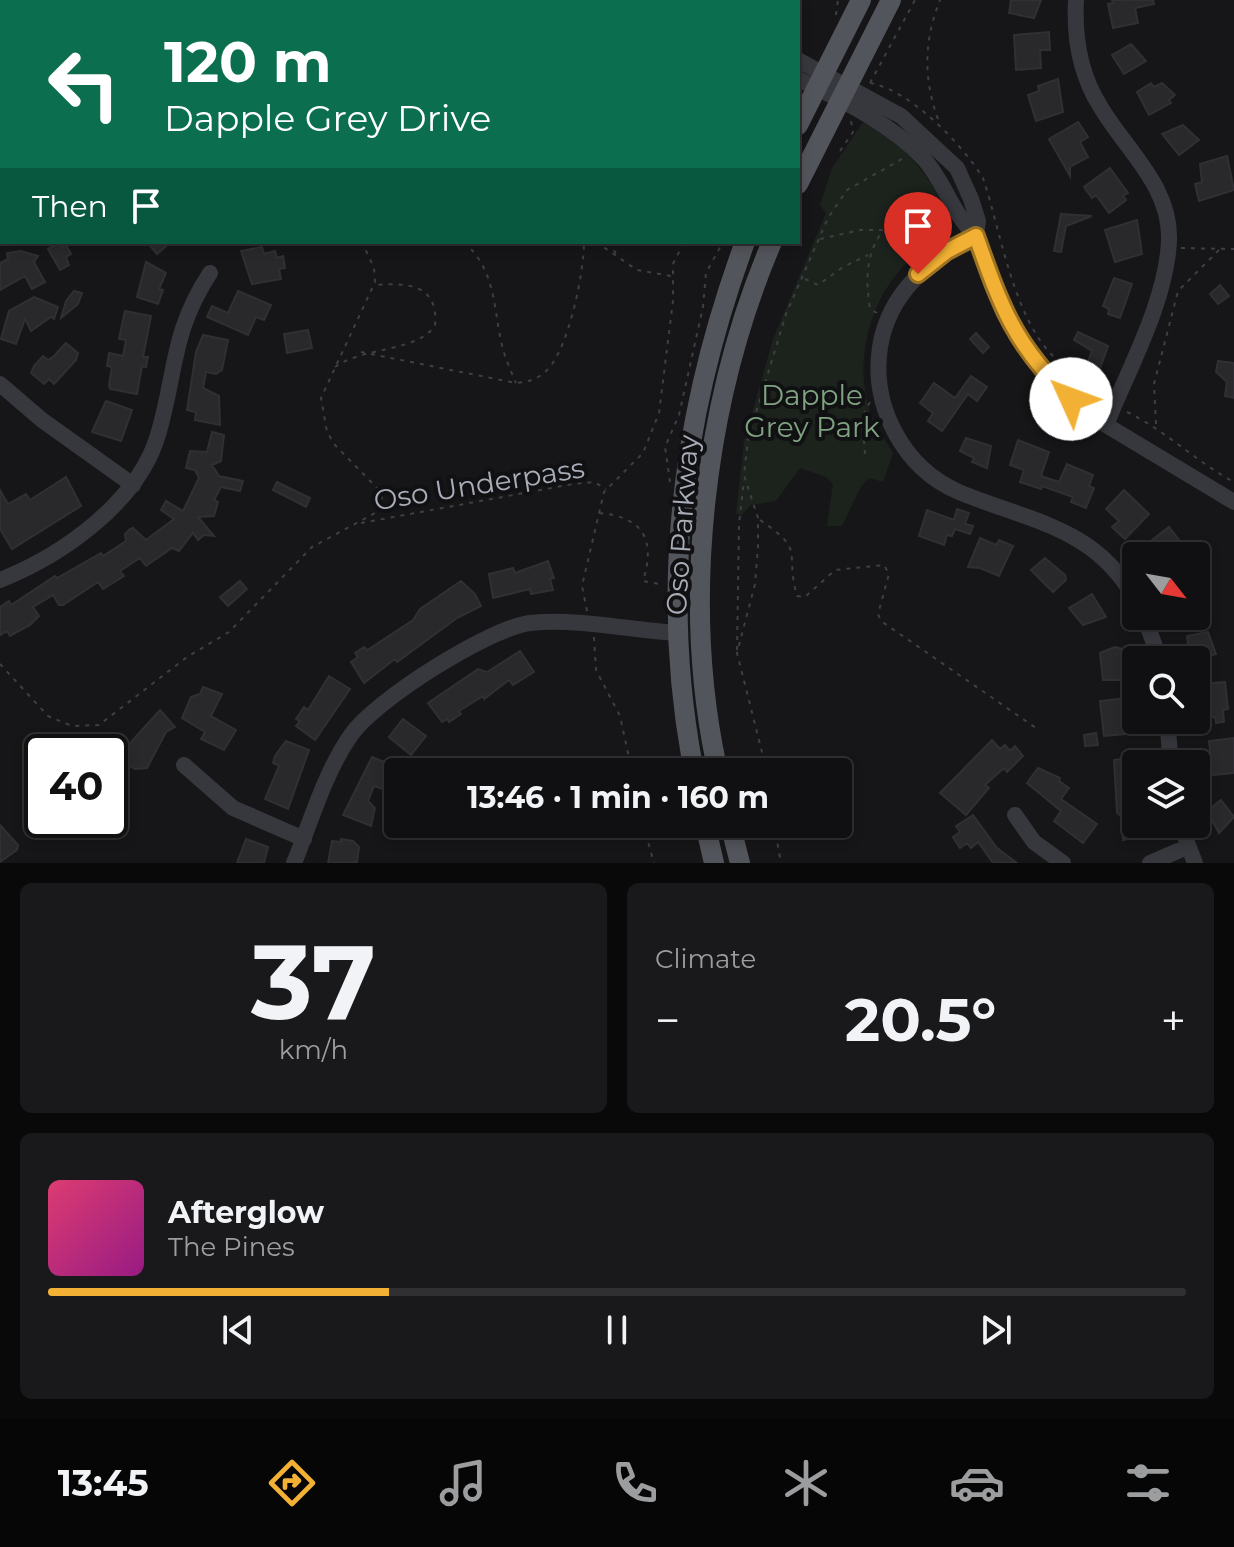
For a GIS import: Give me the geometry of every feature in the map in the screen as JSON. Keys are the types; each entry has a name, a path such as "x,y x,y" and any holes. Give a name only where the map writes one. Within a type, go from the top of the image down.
{"main road":[{"path":"800,119 813,80 861,0"},
{"path":"800,180 891,0"},
{"name":"Oso Parkway","path":"692,758 677,633 681,502 706,364 744,244"},
{"name":"Oso Parkway","path":"716,758 701,621 709,477 728,373 771,244"},
{"path":"708,838 714,863"},
{"path":"734,838 740,863"}],"street":[{"path":"1076,0 1077,44 1089,86 1161,195 1168,219 1166,270 1129,374 1106,425"},
{"path":"800,63 813,80 844,93 905,140 941,181 962,223 976,236 1003,312 1022,346 1042,372 1106,425 1234,502"},
{"path":"976,236 947,251 905,288 888,321 879,356 881,393 890,425 902,445 957,491 1065,531 1114,570 1122,581"},
{"path":"0,580 81,534 103,518 133,485 158,436 177,339 190,304 210,273"},
{"path":"0,384 42,420 133,485"},
{"path":"294,863 340,753 361,721 473,644 529,623 567,623 677,633"},
{"path":"184,765 233,808 304,839"},
{"path":"1015,815 1034,842 1063,863"},
{"path":"1184,838 1195,863"},
{"path":"1150,863 1187,847"}],"path":[{"path":"874,75 915,0"},
{"path":"940,0 926,39 926,63 938,119 983,178 1016,287 1033,330 1052,355 1102,394"},
{"path":"878,85 888,87 933,120 938,119"},
{"path":"840,151 853,132 851,120"},
{"path":"763,758 737,653 736,586 748,439 773,353 828,218 847,190 905,157"},
{"path":"820,240 860,230 886,230 910,222 932,234 947,251"},
{"path":"886,230 870,254 867,269 870,309 888,321"},
{"path":"0,664 48,716 72,726 99,725 187,657 229,632 312,547 377,512 382,498 370,477 335,445 327,432 321,398 373,285 374,268 363,244"},
{"path":"466,244 476,252 493,288 501,341 516,383"},
{"path":"361,352 516,383 541,376 558,353 577,296 584,244"},
{"path":"599,244 637,270 672,276"},
{"path":"609,244 617,256"},
{"path":"587,611 582,586 598,513 607,489 643,453 659,413 673,301 673,264 683,244"},
{"path":"681,502 670,484 665,447 679,415 703,307 706,273 722,244"},
{"path":"1168,248 1234,249"},
{"path":"1156,425 1154,384 1178,291 1221,248"},
{"path":"803,278 818,285 843,267 870,254"},
{"path":"334,368 361,352 416,341 435,326 433,306 419,288 404,283 373,285"},
{"path":"865,454 862,417 867,404 881,393"},
{"path":"1123,410 1156,425 1171,442 1234,482"},
{"path":"737,653 755,584 758,518 744,475"},
{"name":"Oso Underpass","path":"357,523 573,484 594,482 607,489"},
{"name":"Oso Underpass","path":"598,513 617,515 638,527 650,556 643,581 659,584"},
{"path":"758,518 787,538 797,596 805,597 835,570 884,565 889,574 878,614 881,621 1036,728"},
{"path":"595,641 596,670 620,716 629,758"},
{"path":"647,838 654,863"},
{"path":"777,838 781,863"}],"green space":[{"name":"Dapple Grey Park","path":"863,122 891,140 916,163 936,191 949,222 939,236 907,263 890,284 880,300 867,335 863,372 865,391 873,420 893,453 883,482 869,478 861,486 842,526 827,526 833,484 826,477 800,468 776,501 751,505 741,516 736,513 744,442 773,339 826,213 820,205 832,168"}],"building":[{"path":"1011,0 1041,0 1034,18 1009,13"},
{"path":"1112,0 1153,0 1154,4 1135,8 1138,23 1113,28 1108,4 1113,3"},
{"path":"1049,32 1050,50 1040,50 1041,68 1016,70 1014,35"},
{"path":"1131,44 1146,61 1124,74 1112,55"},
{"path":"1058,79 1063,112 1036,121 1028,95 1039,91 1038,86"},
{"path":"1151,83 1154,87 1162,83 1175,95 1169,100 1171,103 1149,115 1137,92"},
{"path":"1078,122 1088,137 1080,142 1088,157 1070,167 1070,176 1049,139"},
{"path":"1183,125 1199,140 1179,155 1162,134"},
{"path":"1227,156 1234,190 1199,201 1195,184 1202,182 1200,164"},
{"path":"1110,168 1128,193 1123,196 1126,200 1109,213 1096,195 1092,198 1084,187"},
{"path":"1061,214 1092,216 1066,226 1061,252 1054,251"},
{"path":"1137,220 1142,254 1115,262 1105,230"},
{"path":"57,244 61,248 66,245 71,254 66,257 69,265 60,270 48,249"},
{"path":"149,244 169,244 157,254"},
{"path":"262,247 264,254 275,251 277,258 283,256 285,268 279,269 281,279 252,284 241,251"},
{"path":"21,251 38,256 34,262 45,282 32,289 25,276 0,290 0,263 8,259 7,253"},
{"path":"146,262 166,273 159,289 163,290 158,304 137,297"},
{"path":"1114,278 1132,284 1120,318 1108,314 1109,309 1103,306"},
{"path":"1220,285 1229,296 1218,304 1210,294"},
{"path":"74,291 82,293 78,304 61,318 66,301"},
{"path":"238,291 271,305 264,320 256,317 248,335 207,317 212,306 228,313"},
{"path":"34,297 58,307 54,319 51,317 31,331 25,319 16,344 1,339 9,311"},
{"path":"125,311 151,316 143,357 148,357 146,367 142,366 137,394 110,389 109,385 112,367 107,366 109,353 123,356 126,340 119,339"},
{"path":"308,330 312,348 287,353 284,334"},
{"path":"1078,332 1108,346 1098,374 1085,369 1092,351 1074,340"},
{"path":"976,333 989,347 983,353 970,339"},
{"path":"203,335 228,340 222,370 216,374 206,372 203,388 219,396 220,425 195,420 196,412 187,410 196,352"},
{"path":"66,343 78,353 76,360 54,384 49,379 44,384 31,373 34,366 43,356 48,360 54,356"},
{"path":"1218,361 1234,363 1234,398 1225,396 1227,382 1216,372"},
{"path":"971,376 987,387 977,401 968,394 942,431 928,421 933,413 920,403 934,383 955,398"},
{"path":"106,401 132,410 121,441 92,432"},
{"path":"212,432 224,435 221,461 212,465 219,476 243,481 240,491 221,487 214,500 218,502 214,516 198,517 214,536 204,535 198,540 193,533 179,551 172,548 146,566 140,558 120,571 124,576 103,589 98,582 63,605 59,605 53,595 33,607 39,616 30,625 10,636 7,631 0,635 0,607 9,601 11,605 55,576 57,578 101,553 103,556 126,541 125,534 130,529 133,528 146,540 174,519 161,510 166,501 183,511 199,478 195,470 186,468 190,451 207,452"},
{"path":"966,438 991,446 987,468 972,462 974,458 960,451"},
{"path":"1018,440 1049,452 1041,476 1059,482 1067,464 1093,475 1089,486 1094,488 1086,508 1071,502 1073,497 1020,482 1024,470 1010,465"},
{"path":"66,477 81,506 12,549 0,529 0,490 8,504 26,494 30,500"},
{"path":"277,482 310,498 306,507 273,490"},
{"path":"1124,490 1149,514 1125,539 1112,527 1119,521 1106,509"},
{"path":"957,509 969,513 965,524 973,526 970,534 955,529 952,536 947,535 944,545 919,536 927,510 954,520"},
{"path":"1169,527 1181,542 1150,542"},
{"path":"980,538 996,545 999,540 1013,546 999,576 968,567"},
{"path":"1045,558 1065,575 1066,580 1053,592 1031,570"},
{"path":"548,561 554,578 550,579 553,590 531,594 530,589 493,598 489,574 513,568 515,573"},
{"path":"240,581 247,589 228,606 220,597"},
{"path":"461,581 475,594 481,606 457,618 364,683 351,662 358,657 355,653 364,647 367,650 413,620 420,609"},
{"path":"1092,594 1106,617 1083,625 1069,608"},
{"path":"1208,632 1216,654 1210,655 1210,646 1188,646 1187,636"},
{"path":"1115,647 1122,649 1122,680 1103,680 1100,653"},
{"path":"520,651 534,672 513,685 509,680 484,699 483,696 459,711 461,714 449,722 447,719 442,722 428,703 478,669 487,672"},
{"path":"329,676 350,689 315,740 296,726 300,721 296,719 304,707 308,710"},
{"path":"1225,682 1228,709 1223,710 1224,722 1216,723 1215,717 1210,718 1210,683"},
{"path":"203,687 222,694 211,716 236,730 224,750 201,739 205,732 182,718 191,697 200,694"},
{"path":"1122,698 1122,734 1127,734 1104,736 1100,701"},
{"path":"160,710 175,727 166,732 147,768 135,769 128,765 128,745"},
{"path":"403,719 426,736 411,755 389,737"},
{"path":"1096,733 1098,745 1085,746 1084,735"},
{"path":"1234,738 1234,773 1210,775 1209,741"},
{"path":"992,740 1000,749 1005,745 1010,751 1015,746 1023,756 1007,772 1004,768 985,785 989,788 966,815 940,793"},
{"path":"286,741 309,750 288,809 265,799 279,766 273,763 275,756"},
{"path":"372,757 384,762 384,787 374,786 368,801 375,808 371,826 343,815"},
{"path":"1122,759 1122,828 1121,816 1117,813 1114,760"},
{"path":"1038,768 1060,778 1059,781 1069,788 1061,799 1097,824 1083,843 1054,821 1061,811 1027,783"},
{"path":"1221,800 1234,817 1219,833 1210,816 1210,809"},
{"path":"973,815 997,848 1017,863 993,863 978,842 971,848 967,843 960,848 953,837 960,832 956,826"},
{"path":"0,825 18,845 17,850 0,862"},
{"path":"246,839 268,847 264,863 237,863"},
{"path":"341,839 353,841 359,847 357,862 328,863 332,841 341,842"}],"route":[{"path":"918,274 947,251 976,236 1003,312 1022,346 1042,372 1071,399"}]}
